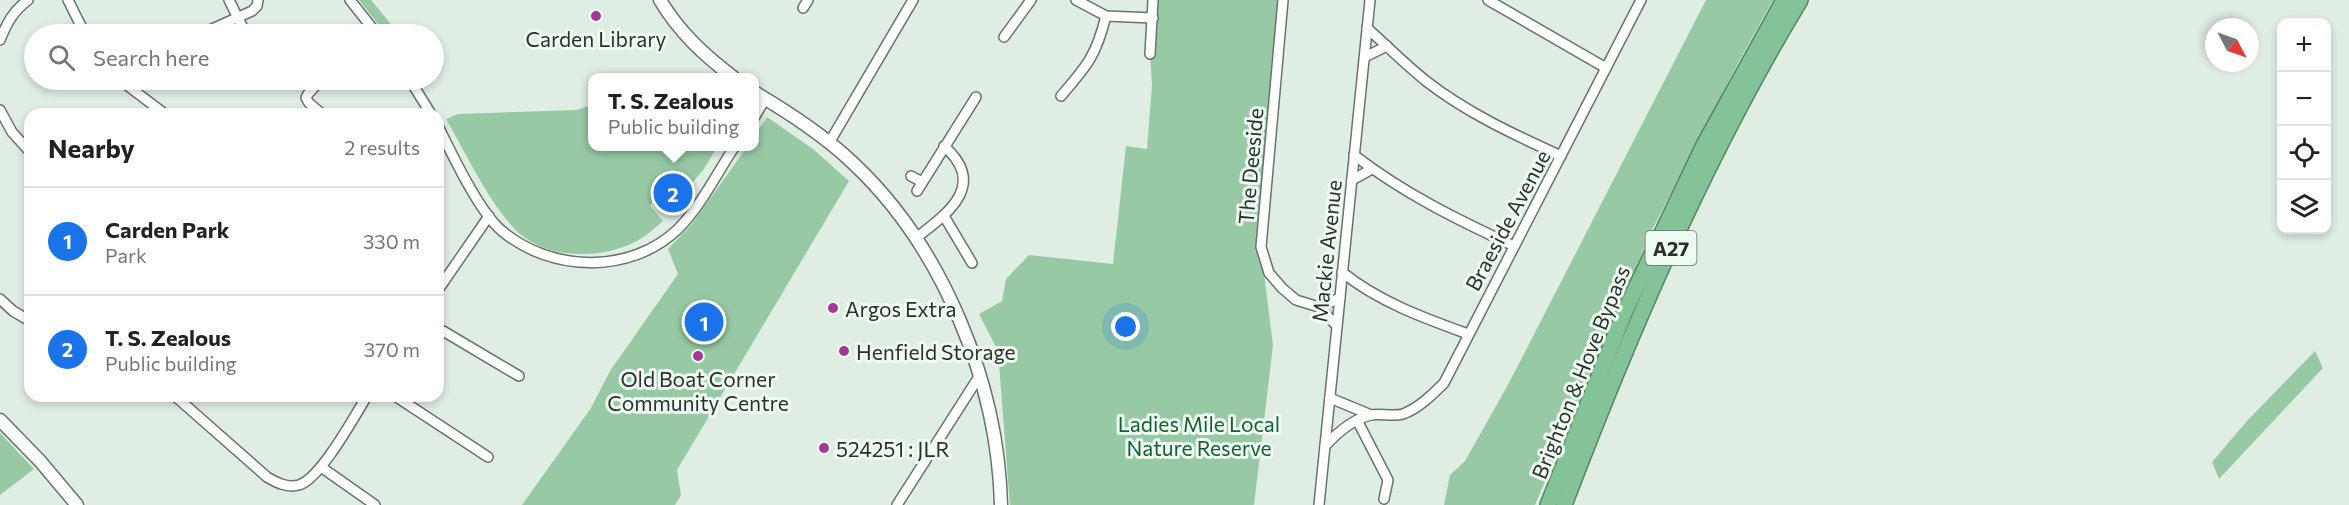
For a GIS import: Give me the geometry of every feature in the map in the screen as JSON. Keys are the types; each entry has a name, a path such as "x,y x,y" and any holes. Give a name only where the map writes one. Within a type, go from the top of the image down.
{"highway":[{"name":"Brighton & Hove Bypass","path":"1548,505 1630,300 1704,145 1784,0"},
{"name":"Brighton & Hove Bypass","path":"1564,505 1638,317 1717,152 1800,0"}],"street":[{"path":"0,40 4,20 28,0"},
{"path":"68,0 80,24"},
{"path":"229,0 240,24"},
{"path":"224,24 253,10 258,0"},
{"path":"350,0 369,24"},
{"path":"660,0 670,17 702,54 727,73"},
{"path":"829,143 913,0"},
{"path":"1004,37 1031,0"},
{"path":"1076,0 1106,16 1153,18"},
{"path":"1150,54 1154,0"},
{"name":"The Deeside","path":"1284,0 1261,247 1269,273 1282,288 1296,300 1319,307 1337,326"},
{"name":"Mackie Avenue","path":"1319,505 1370,0"},
{"path":"1488,0 1606,68"},
{"name":"Braeside Avenue","path":"1325,446 1340,431 1357,420 1371,415 1402,415 1424,402 1444,383 1641,0"},
{"path":"1061,96 1089,64 1099,42 1106,16"},
{"path":"1367,28 1426,81 1460,104 1515,135 1561,156"},
{"path":"1365,57 1387,46"},
{"path":"133,90 157,108"},
{"path":"312,90 306,99 315,108"},
{"path":"416,90 427,108"},
{"path":"759,95 829,143 870,180 916,238 952,304 980,375 993,431 1001,505"},
{"path":"917,191 976,96"},
{"path":"759,109 765,99"},
{"path":"0,110 12,132 24,145"},
{"path":"444,137 489,216 502,231 533,250 558,260 585,263 613,262 640,254 678,229 732,151"},
{"path":"916,238 957,203 963,187 963,170 956,156 944,146"},
{"path":"1354,155 1442,213 1514,246"},
{"path":"1352,180 1372,169"},
{"path":"911,176 922,182"},
{"path":"444,281 489,216"},
{"path":"944,216 972,262"},
{"path":"1342,272 1360,287 1414,314 1468,334"},
{"path":"1319,307 1360,287"},
{"path":"0,299 24,317"},
{"path":"444,332 519,376"},
{"path":"897,505 980,375"},
{"name":"Braeside Avenue","path":"1330,398 1371,415"},
{"path":"182,402 273,480 286,485 299,485 312,477 363,402"},
{"path":"404,402 488,457"},
{"path":"0,420 40,460 77,505"},
{"path":"1357,420 1388,480 1384,499"},
{"path":"321,466 375,505"}],"green space":[{"path":"359,0 371,0 391,24 378,24"},
{"name":"Ladies Mile Local Nature Reserve","path":"1158,0 1279,0 1257,245 1265,281 1273,345 1254,505 1010,505 998,351 979,314 1002,301 1006,279 1029,255 1113,264 1126,146 1147,149 1152,85 1150,54 1154,54"},
{"path":"1706,0 1773,0 1652,230 1535,505 1444,505 1450,475 1465,461 1509,383"},
{"path":"588,106 588,151 715,151 692,183 664,182 650,206 663,221 640,239 623,247 593,254 547,249 520,234 499,210 446,119 458,114 576,110"},
{"path":"767,117 813,149 849,181 677,470 681,495 675,505 522,505 591,408 610,371 678,274 668,249 691,225 744,151 759,151 759,129"},
{"path":"2315,351 2323,368 2219,479 2212,462 2247,421"},
{"path":"0,433 34,469 0,495"}],"place":[{"name":"Carden Library","path":"596,16"},
{"name":"T. S. Zealous","path":"673,193"},
{"name":"Argos Extra","path":"833,308"},
{"name":"Carden Park","path":"704,322"},
{"name":"Henfield Storage","path":"844,351"},
{"name":"Old Boat Corner Community Centre","path":"698,356"},
{"name":"524251 : JLR","path":"824,448"}]}
